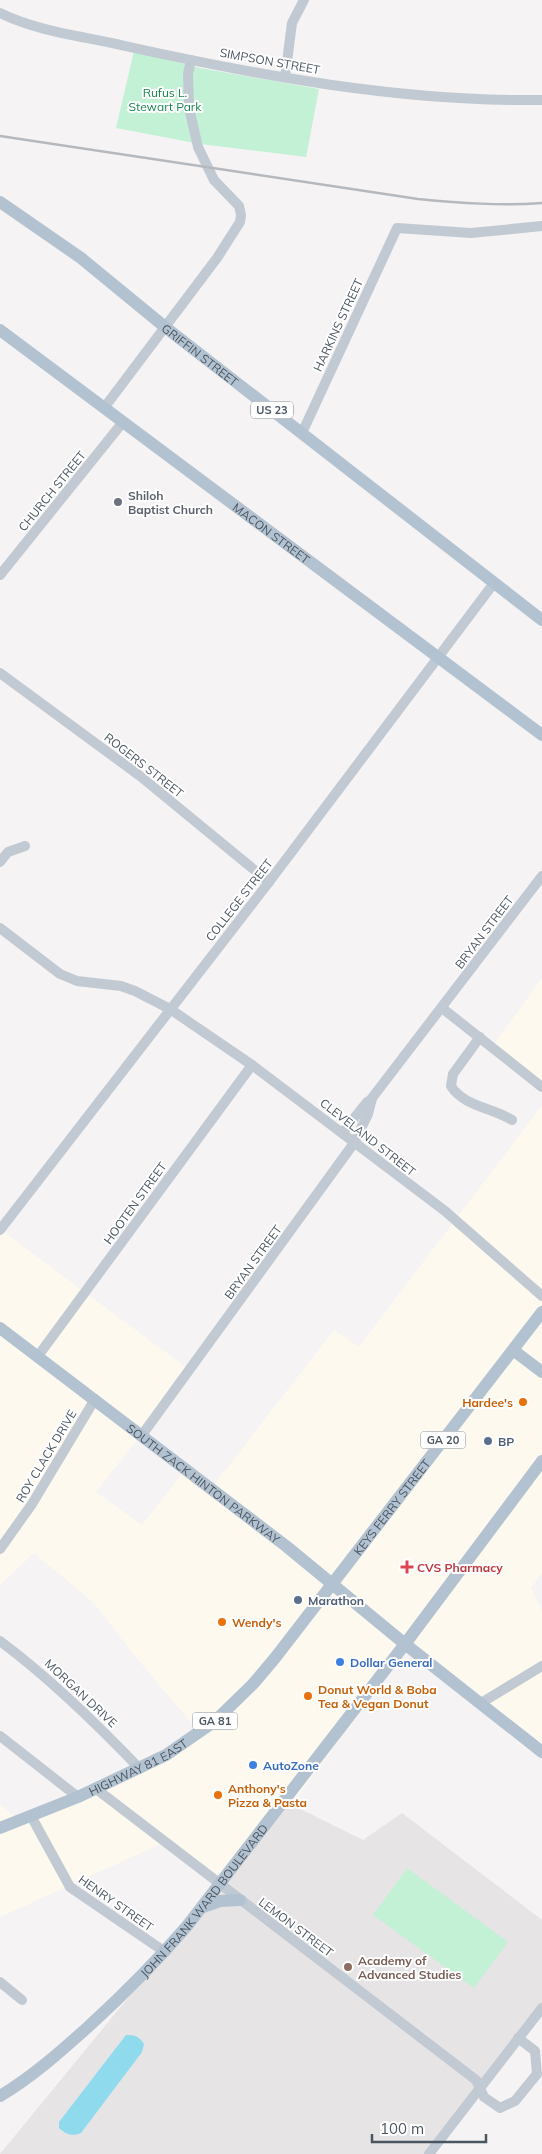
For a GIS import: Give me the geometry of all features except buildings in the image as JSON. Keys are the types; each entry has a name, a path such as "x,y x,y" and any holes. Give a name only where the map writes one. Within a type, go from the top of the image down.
{"main road":[{"name":"GRIFFIN STREET","path":"0,202 80,258 165,327 542,620"},
{"name":"MACON STREET","path":"1,333 542,735"},
{"name":"KEYS FERRY STREET","path":"332,1584 542,1312"},
{"name":"SOUTH ZACK HINTON PARKWAY","path":"0,1328 142,1435 542,1752"},
{"path":"513,1350 542,1372"},
{"name":"JOHN FRANK WARD BOULEVARD","path":"0,2096 24,2080 71,2042 166,1952 203,1907 405,1644 542,1462"},
{"name":"HIGHWAY 81 EAST","path":"0,1828 78,1797 140,1769 191,1739 242,1696 275,1658 332,1584"},
{"path":"203,1907 220,1901 240,1900"}],"street":[{"path":"285,77 292,23 304,0"},
{"name":"SIMPSON STREET","path":"0,13 50,31 285,77 418,96 495,101 542,100"},
{"path":"104,408 233,235 241,215 237,202 214,180 198,147 189,108 188,74 191,60"},
{"name":"HARKINS STREET","path":"302,433 397,228 471,233 542,226"},
{"name":"CHURCH STREET","path":"0,575 123,422"},
{"name":"COLLEGE STREET","path":"0,1230 269,882 494,583"},
{"name":"ROGERS STREET","path":"0,674 140,776 269,882"},
{"path":"0,862 8,852 25,846"},
{"name":"BRYAN STREET","path":"343,1132 442,1008 542,876"},
{"name":"CLEVELAND STREET","path":"0,928 60,974 76,981 121,986 170,1009 252,1065 343,1132 354,1143 445,1211 542,1296"},
{"path":"442,1008 542,1087"},
{"path":"480,1037 453,1074 451,1086 462,1097 477,1106 499,1112 512,1120"},
{"name":"HOOTEN STREET","path":"38,1356 252,1065"},
{"name":"BRYAN STREET","path":"142,1435 354,1143 368,1114 372,1098"},
{"name":"ROY CLACK DRIVE","path":"0,1549 32,1504 95,1399"},
{"name":"MORGAN DRIVE","path":"0,1641 36,1667 87,1714 140,1769"},
{"path":"481,1703 542,1666"},
{"path":"0,1736 78,1797"},
{"name":"LEMON STREET","path":"95,1788 476,2080 484,2097 500,2108 515,2101 537,2074 535,2051 518,2038"},
{"name":"HENRY STREET","path":"31,1816 70,1888 166,1952"},
{"path":"0,1982 22,2000"},
{"path":"429,2154 542,2008"}],"shaded area":[{"path":"542,978 542,1087 491,1048"},
{"path":"542,1105 542,1573 531,1588 542,1610 542,1751 409,1644 229,1890 163,1843 0,1917 0,1804 22,1823 104,1788 197,1730 130,1650 94,1603 34,1553 0,1585 0,1229 191,1371 96,1492 142,1525 182,1473 209,1491 334,1330 359,1347"},
{"name":"Academy of Advanced Studies","path":"284,1801 363,1840 402,1813 542,1920 542,2007 428,2154 0,2154 187,1926"}],"green space":[{"name":"Rufus L. Stewart Park","path":"134,51 200,68 319,89 306,157 200,144 116,128"},
{"path":"407,1868 508,1942 474,1988 373,1915"}],"water":[{"path":"126,2035 140,2039 144,2044 142,2052 81,2133 71,2135 64,2132 59,2128 59,2122"}],"railway":[{"path":"0,136 418,199 480,204 542,203"}],"place":[{"name":"Shiloh Baptist Church","path":"118,502"},
{"name":"Hardee's","path":"523,1402"},
{"name":"BP","path":"488,1441"},
{"name":"CVS Pharmacy","path":"407,1567"},
{"name":"Marathon","path":"298,1600"},
{"name":"Wendy's","path":"222,1622"},
{"name":"Dollar General","path":"340,1662"},
{"name":"Donut World & Boba Tea & Vegan Donut","path":"308,1696"},
{"name":"AutoZone","path":"253,1765"},
{"name":"Anthony's Pizza & Pasta","path":"218,1795"},
{"name":"Academy of Advanced Studies","path":"348,1967"}]}
